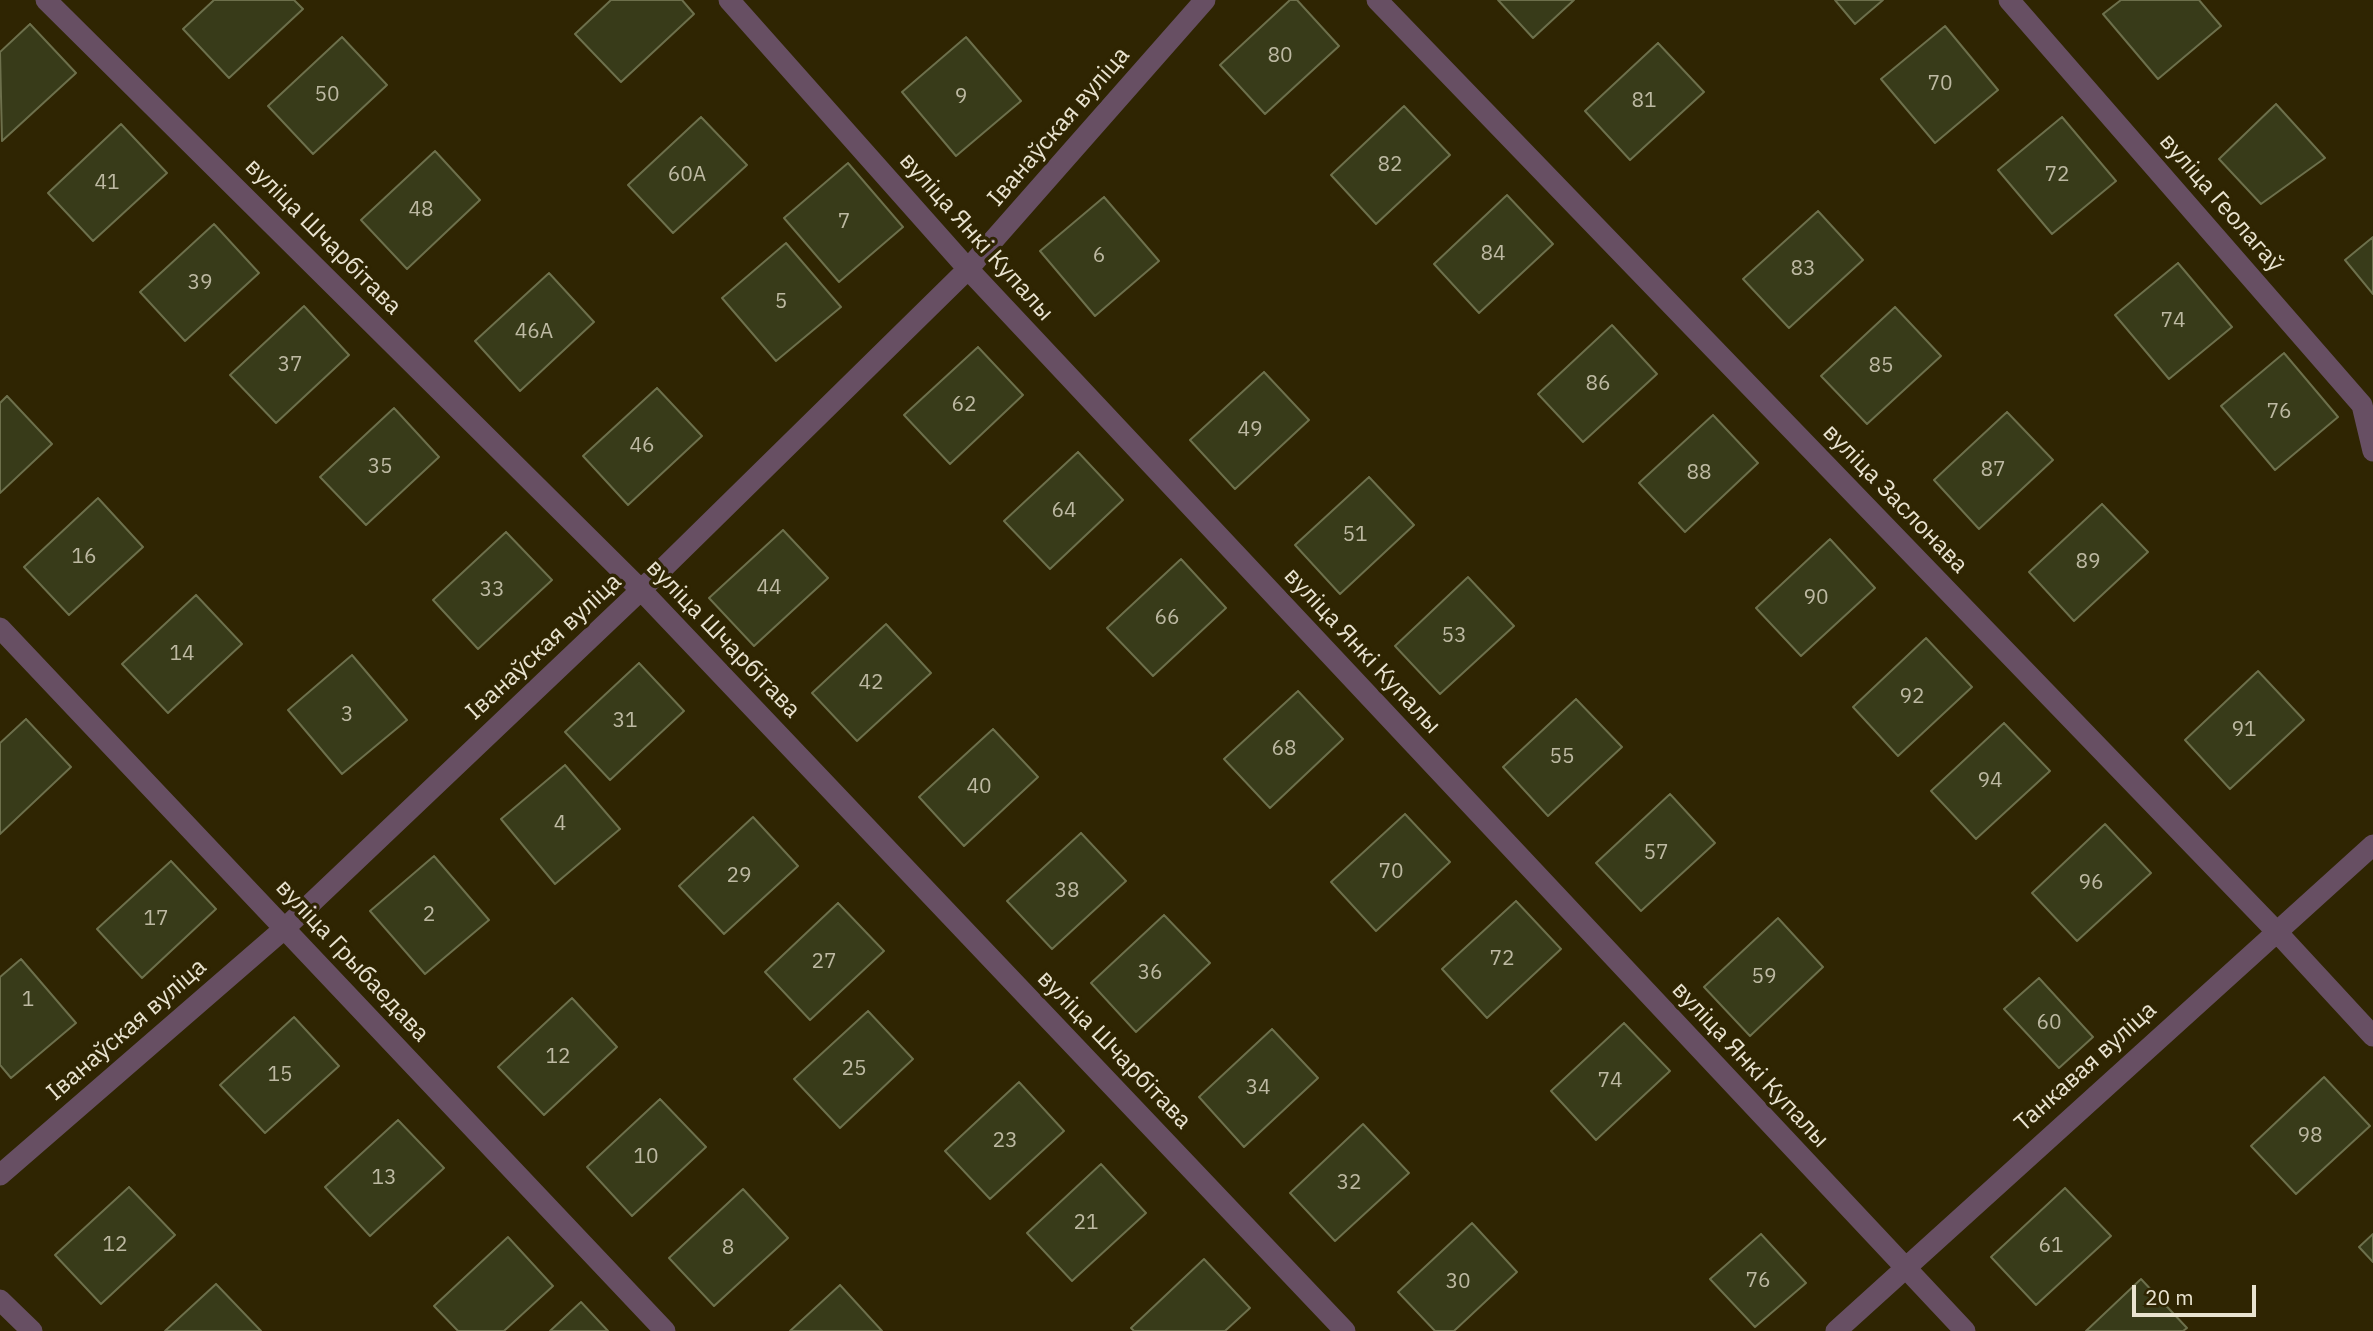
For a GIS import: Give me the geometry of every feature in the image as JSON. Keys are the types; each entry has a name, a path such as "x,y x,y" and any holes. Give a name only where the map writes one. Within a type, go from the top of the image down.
{"street":[{"name":"вуліца Шчарбітава","path":"46,0 641,590 1345,1331"},
{"name":"вуліца Янкі Купалы","path":"729,0 968,270 1965,1331"},
{"name":"Іванаўская вуліца","path":"0,1175 285,928 641,590 968,270 1205,0"},
{"name":"вуліца Заслонава","path":"1377,0 2276,931 2373,1036"},
{"name":"вуліца Геолагаў","path":"2009,0 2362,405 2373,451"},
{"name":"вуліца Грыбаедава","path":"0,628 665,1331"},
{"name":"Танкавая вуліца","path":"1836,1331 2373,845"},
{"path":"0,1300 32,1331"}],"building":[{"path":"214,0 294,0 303,9 229,78 183,29"},
{"path":"611,0 682,0 694,14 621,82 575,34"},
{"path":"1290,0 1297,0 1339,46 1265,114 1220,65"},
{"path":"1498,0 1574,0 1533,38"},
{"path":"1835,0 1883,0 1855,24"},
{"path":"2121,0 2199,0 2221,26 2158,79 2103,14"},
{"path":"30,24 76,73 2,141 0,52"},
{"path":"1945,26 1998,90 1935,143 1881,79"},
{"path":"342,37 387,85 313,154 268,106"},
{"path":"966,37 1021,101 956,156 902,92"},
{"path":"1658,43 1704,92 1630,160 1585,111"},
{"path":"2276,104 2325,158 2261,204 2219,159"},
{"path":"1404,106 1450,155 1376,224 1331,175"},
{"path":"701,117 747,165 673,233 628,185"},
{"path":"2062,117 2116,181 2052,234 1998,170"},
{"path":"121,124 167,173 93,241 48,193"},
{"path":"435,151 480,200 407,269 361,220"},
{"path":"848,163 903,227 839,282 784,218"},
{"path":"1507,195 1553,244 1479,313 1434,264"},
{"path":"1104,197 1159,261 1095,316 1040,251"},
{"path":"1818,211 1863,260 1789,328 1743,279"},
{"path":"214,224 259,273 185,341 140,292"},
{"path":"2373,237 2373,294 2345,260"},
{"path":"786,243 841,307 776,361 722,298"},
{"path":"2178,263 2232,327 2169,379 2115,315"},
{"path":"549,273 594,322 520,391 475,341"},
{"path":"304,306 349,355 276,423 230,375"},
{"path":"1895,307 1941,356 1867,424 1821,376"},
{"path":"1612,325 1657,374 1583,442 1538,394"},
{"path":"978,347 1023,395 950,464 904,415"},
{"path":"2284,353 2338,417 2275,470 2221,406"},
{"path":"1264,372 1309,420 1235,489 1190,440"},
{"path":"657,388 702,436 628,505 583,456"},
{"path":"7,396 52,444 0,493 0,403"},
{"path":"394,408 439,457 366,525 320,477"},
{"path":"2007,412 2053,460 1979,529 1934,480"},
{"path":"1713,415 1758,463 1685,532 1639,483"},
{"path":"1078,452 1123,500 1050,569 1004,521"},
{"path":"1369,477 1414,525 1340,594 1295,545"},
{"path":"98,498 143,547 69,615 24,567"},
{"path":"2102,504 2148,552 2074,621 2029,572"},
{"path":"783,530 828,578 754,646 709,598"},
{"path":"506,532 552,580 478,649 433,600"},
{"path":"1830,539 1875,588 1801,656 1756,608"},
{"path":"1181,559 1226,608 1153,676 1107,628"},
{"path":"1468,577 1514,626 1440,694 1395,646"},
{"path":"196,595 242,644 168,713 122,664"},
{"path":"886,624 931,673 857,741 812,693"},
{"path":"1926,638 1972,687 1898,756 1853,707"},
{"path":"352,655 407,720 342,774 288,710"},
{"path":"639,663 684,711 610,780 565,732"},
{"path":"2258,671 2304,720 2230,789 2185,740"},
{"path":"1298,691 1343,739 1270,808 1224,759"},
{"path":"1576,699 1622,747 1548,816 1503,767"},
{"path":"26,719 71,767 0,834 0,743"},
{"path":"2004,723 2050,771 1976,839 1931,791"},
{"path":"993,729 1038,777 964,846 919,797"},
{"path":"565,765 620,829 555,884 501,819"},
{"path":"1670,794 1715,843 1641,911 1596,863"},
{"path":"1405,814 1450,862 1376,931 1331,882"},
{"path":"753,817 798,866 724,934 679,886"},
{"path":"2105,824 2151,873 2077,941 2032,893"},
{"path":"1081,833 1126,881 1052,949 1007,901"},
{"path":"434,856 489,920 425,974 370,911"},
{"path":"171,861 216,909 142,978 97,929"},
{"path":"1516,901 1561,949 1487,1018 1442,969"},
{"path":"838,903 884,951 810,1020 765,972"},
{"path":"1164,915 1210,963 1136,1032 1091,983"},
{"path":"1778,918 1823,967 1750,1036 1704,987"},
{"path":"21,959 76,1023 11,1078 0,1065 0,977"},
{"path":"2039,978 2093,1037 2059,1068 2004,1009"},
{"path":"572,998 617,1047 544,1115 498,1067"},
{"path":"868,1011 913,1059 840,1128 794,1079"},
{"path":"294,1017 339,1066 265,1133 220,1085"},
{"path":"1624,1023 1670,1071 1596,1140 1551,1091"},
{"path":"1272,1029 1318,1078 1244,1147 1199,1097"},
{"path":"2324,1077 2370,1126 2296,1194 2251,1146"},
{"path":"1019,1082 1064,1131 990,1199 945,1151"},
{"path":"660,1099 706,1147 632,1216 587,1167"},
{"path":"398,1120 444,1168 370,1236 325,1187"},
{"path":"1363,1124 1409,1173 1335,1241 1290,1193"},
{"path":"1101,1164 1146,1213 1072,1281 1027,1233"},
{"path":"129,1187 175,1235 101,1304 55,1255"},
{"path":"2065,1188 2111,1236 2036,1305 1991,1257"},
{"path":"743,1189 788,1238 714,1306 669,1258"},
{"path":"1472,1223 1517,1272 1454,1331 1435,1331 1398,1292"},
{"path":"1761,1234 1806,1283 1755,1327 1710,1279"},
{"path":"2373,1234 2373,1262 2359,1247"},
{"path":"508,1237 553,1286 504,1331 458,1331 434,1306"},
{"path":"1204,1259 1250,1308 1225,1331 1134,1331 1131,1328"},
{"path":"2141,1279 2187,1328 2183,1331 2086,1331"},
{"path":"216,1284 261,1331 165,1331"},
{"path":"840,1285 882,1331 790,1331"},
{"path":"581,1302 608,1331 550,1331"}]}
